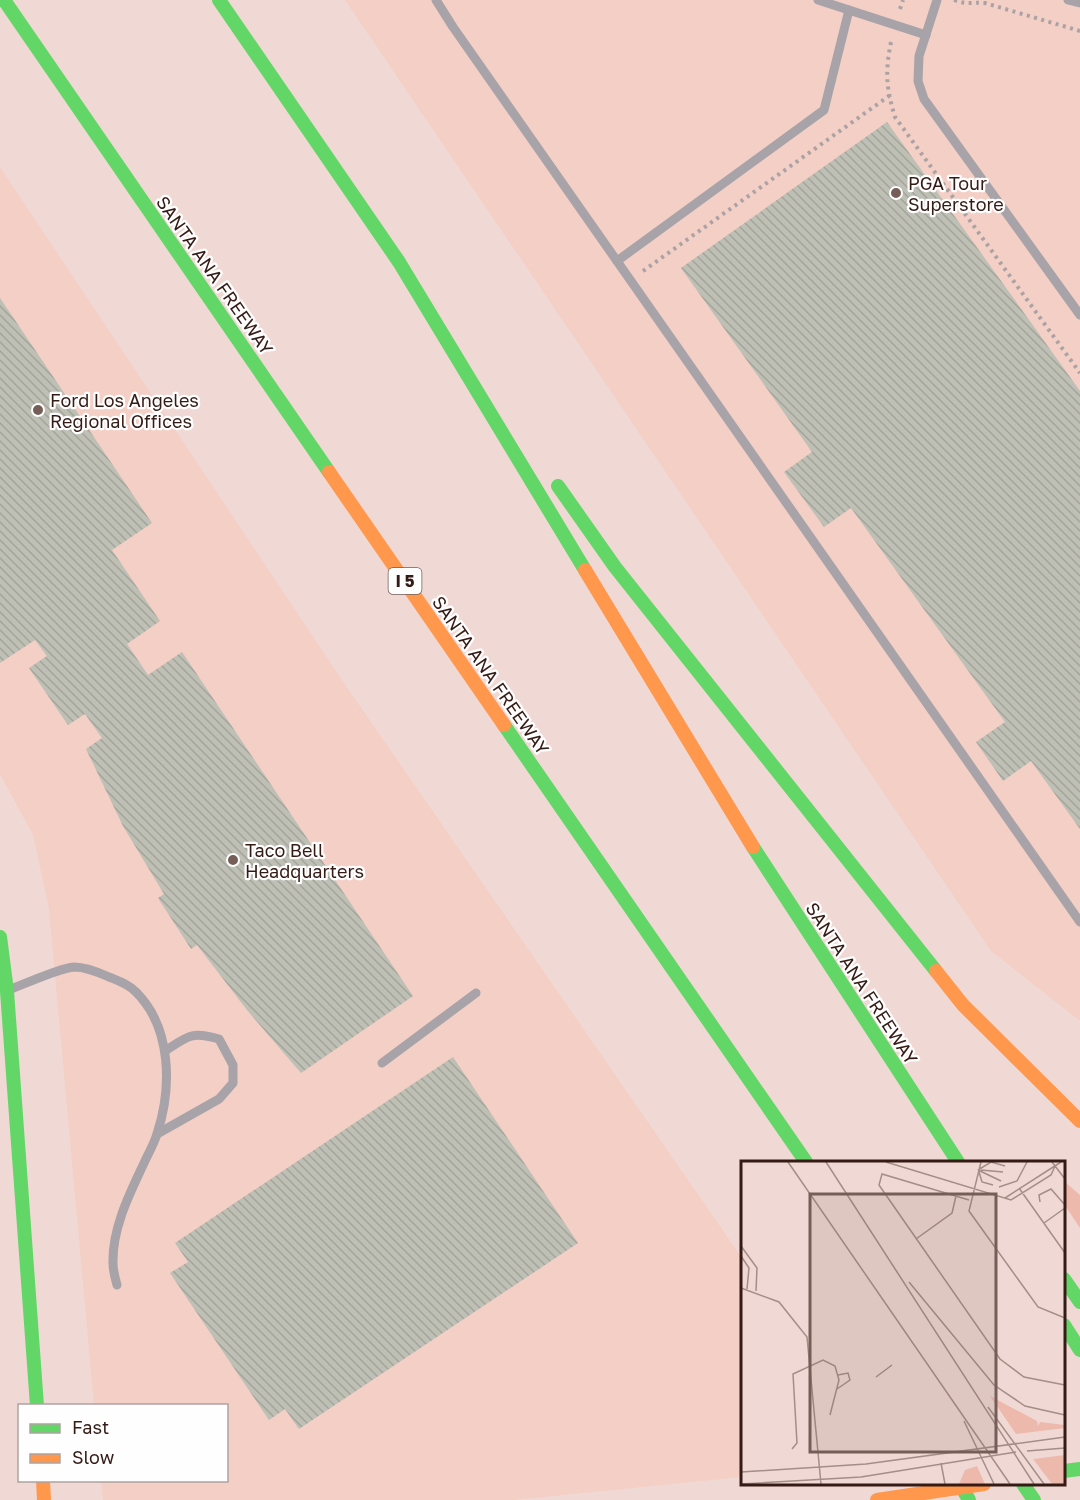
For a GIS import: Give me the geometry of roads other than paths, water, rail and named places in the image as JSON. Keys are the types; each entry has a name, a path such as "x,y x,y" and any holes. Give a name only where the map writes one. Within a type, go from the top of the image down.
{"main road":[{"name":"SANTA ANA FREEWAY","path":"4,0 805,1161"},
{"name":"SANTA ANA FREEWAY","path":"219,0 399,262 762,862 957,1161"},
{"path":"399,262 507,414"},
{"path":"548,471 615,567 963,1005 1080,1120"},
{"path":"762,862 937,1104"},
{"path":"0,937 37,1404"},
{"path":"1065,1280 1080,1302"},
{"path":"1065,1326 1080,1350"},
{"path":"1065,1471 1080,1469"},
{"path":"43,1482 44,1500"},
{"path":"961,1485 969,1500"},
{"path":"877,1500 977,1485"},
{"path":"1024,1485 1034,1500"}],"lane":[{"path":"436,0 1080,922"},
{"path":"818,0 926,35"},
{"path":"936,0 919,56 918,81 924,99 1080,315"},
{"path":"1068,0 1080,3"},
{"path":"617,261 824,110 849,10"},
{"path":"4,993 71,967 86,968 128,985 147,1003 159,1024 165,1051 166,1084 157,1134 123,1211 116,1239 113,1262 117,1285"},
{"path":"382,1063 476,993"},
{"path":"157,1134 219,1099 233,1083 233,1065 219,1039 189,1035 165,1051"}],"place":[{"name":"PGA Tour Superstore","path":"896,193"},
{"name":"Ford Los Angeles Regional Offices","path":"38,410"},
{"name":"Taco Bell Headquarters","path":"233,860"}]}
